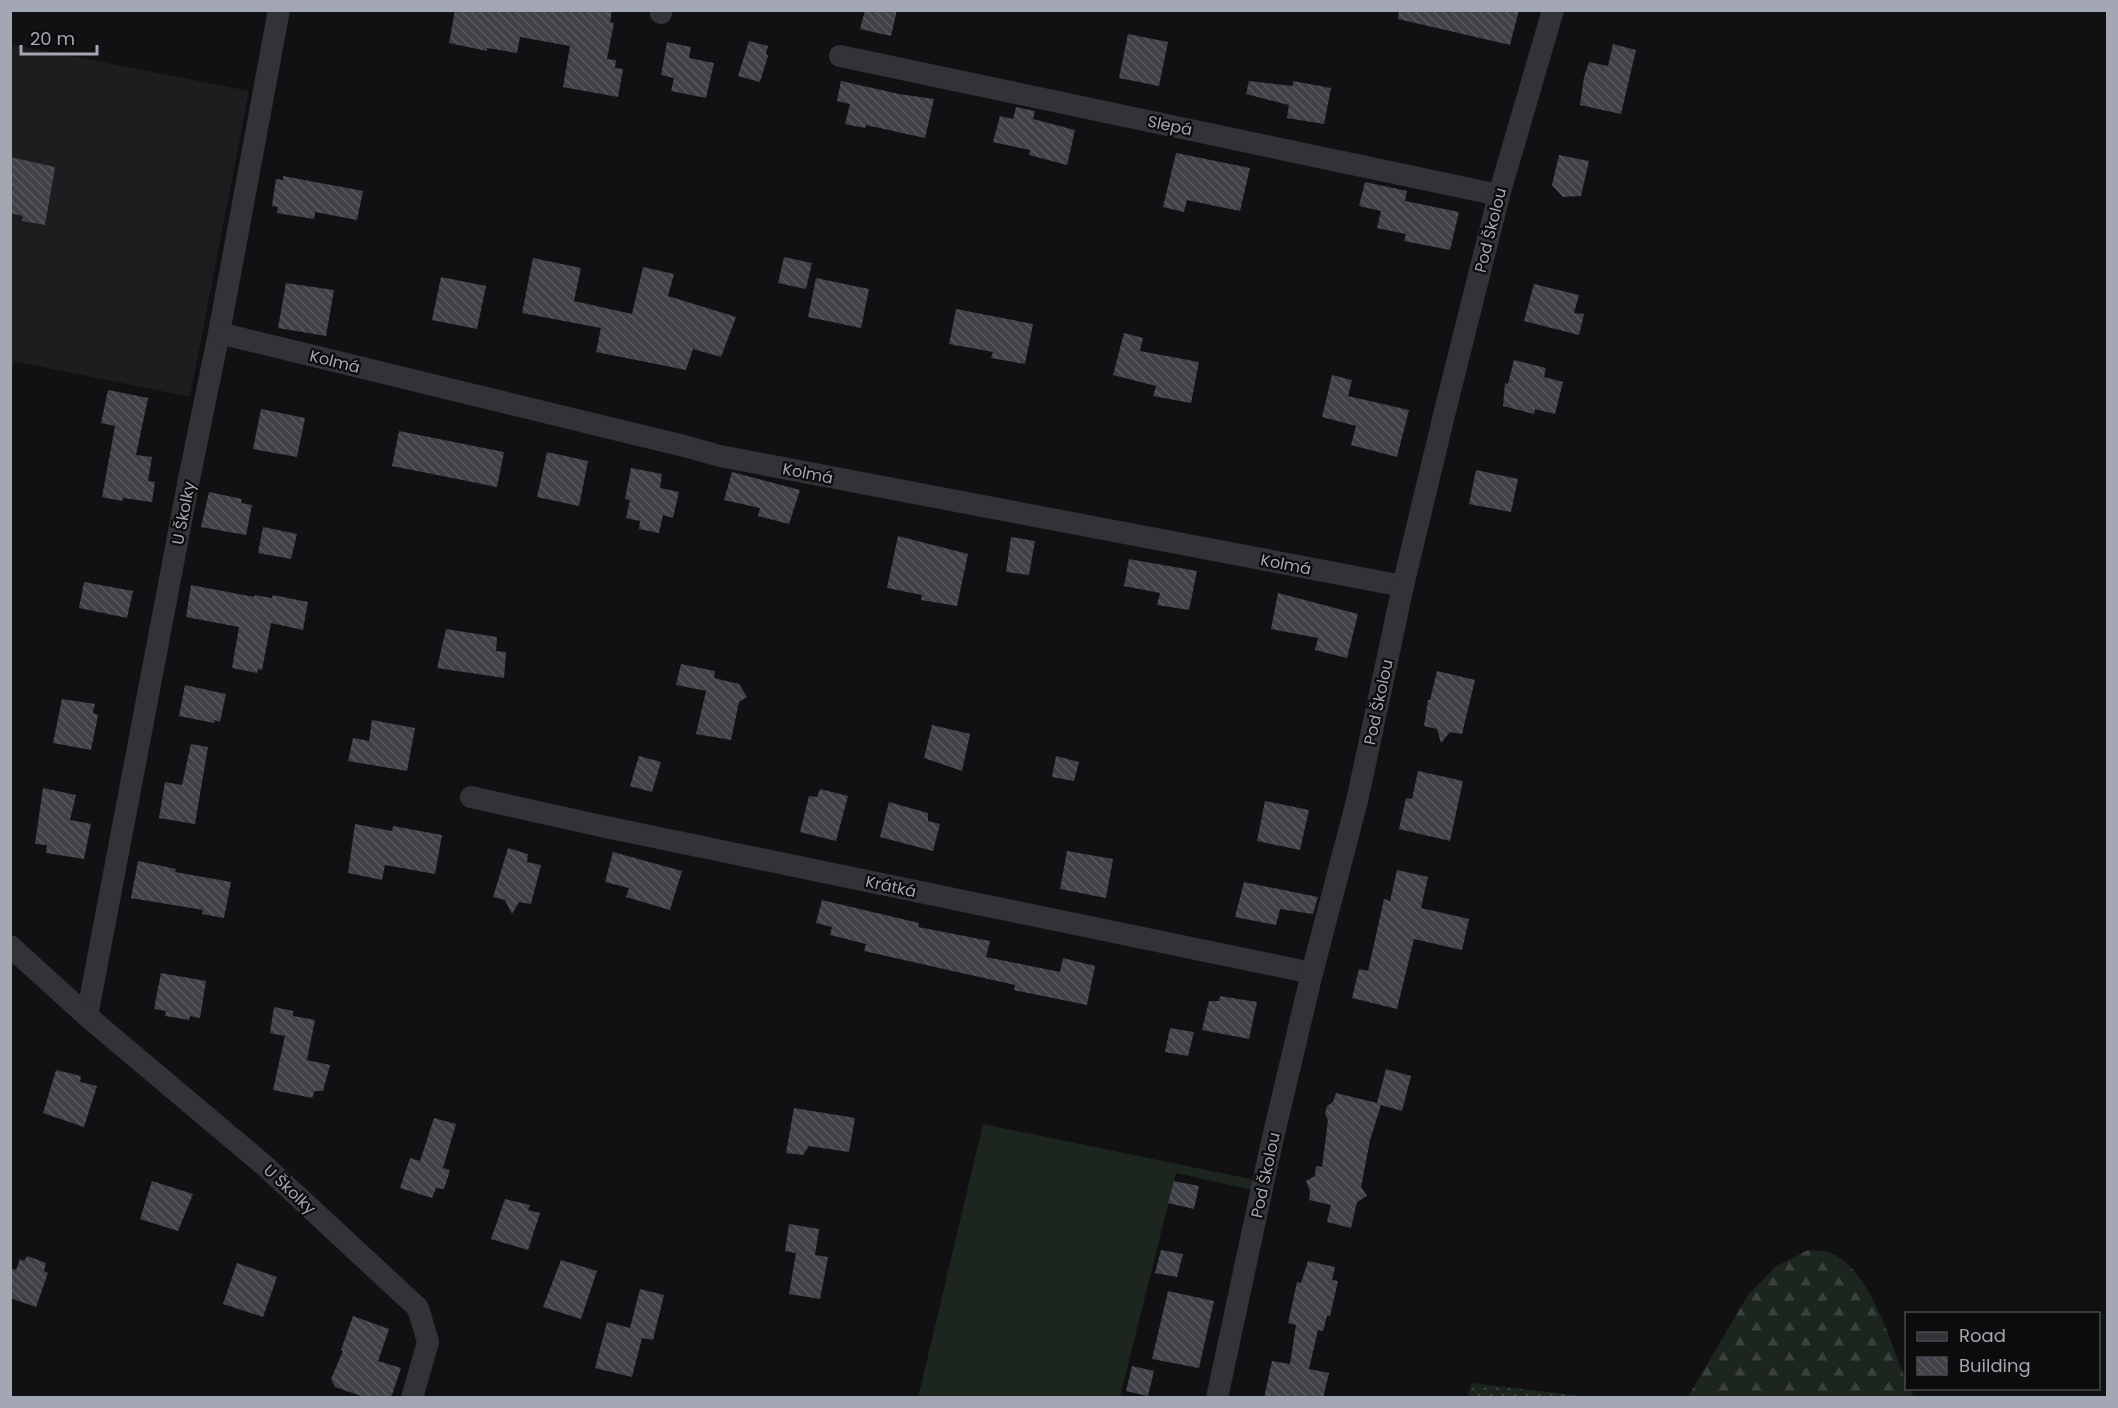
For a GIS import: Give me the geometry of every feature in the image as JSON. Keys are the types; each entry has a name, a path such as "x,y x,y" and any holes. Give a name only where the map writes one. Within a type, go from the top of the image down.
{"street":[{"name":"U Školky","path":"87,1016 279,10"},
{"name":"Pod Školou","path":"1217,1398 1271,1146 1312,973 1358,801 1403,586 1499,195 1553,10"},
{"name":"Slepá","path":"840,56 1499,195"},
{"name":"Kolmá","path":"219,333 720,456 1403,586"},
{"name":"Krátká","path":"471,797 1312,973"},
{"name":"U Školky","path":"10,946 87,1016 265,1166 418,1308 428,1342 412,1398"}],"shaded area":[{"path":"10,44 249,91 190,397 14,361 11,370"}],"green space":[{"path":"983,1124 1255,1180 1253,1190 1176,1173 1120,1397 918,1398"},
{"path":"1808,1250 1831,1253 1846,1263 1858,1276 1878,1309 1905,1377 1905,1390 1910,1390 1914,1397 1688,1397 1748,1295 1775,1267"},
{"path":"1471,1383 1588,1397 1468,1397"}],"building":[{"path":"455,10 612,10 610,22 614,23 607,59 616,60 615,68 623,69 618,97 563,87 570,46 520,37 517,53 487,48 487,51 449,43"},
{"path":"865,10 897,10 891,36 860,29"},
{"path":"1399,10 1519,10 1510,45 1398,19"},
{"path":"1128,34 1168,42 1159,86 1119,78"},
{"path":"749,41 768,46 766,54 768,56 760,82 738,76"},
{"path":"667,42 691,47 689,58 714,63 706,98 671,91 674,78 661,75"},
{"path":"1613,44 1636,50 1621,114 1580,105 1584,77 1589,62 1608,66"},
{"path":"841,81 934,99 925,138 866,125 865,128 845,124 850,104 837,101"},
{"path":"1249,81 1293,86 1293,81 1331,88 1324,124 1287,118 1289,105 1246,94"},
{"path":"1016,107 1035,111 1033,119 1075,130 1067,165 1029,155 1030,150 993,142 1000,116 1013,119"},
{"path":"1176,153 1250,168 1240,211 1187,200 1184,212 1163,207"},
{"path":"1559,155 1589,161 1581,196 1563,197 1552,185"},
{"path":"10,157 55,167 45,225 22,221 23,216 10,213"},
{"path":"283,176 363,191 357,220 315,212 314,219 277,213 278,207 272,206 276,179 283,180"},
{"path":"1365,182 1407,191 1405,201 1459,212 1450,250 1404,241 1406,234 1377,228 1381,211 1359,206"},
{"path":"784,257 812,263 806,289 778,283"},
{"path":"533,258 581,268 574,301 632,314 643,267 674,274 668,296 736,317 721,357 693,349 686,370 596,352 601,328 522,313"},
{"path":"441,277 486,286 477,329 432,320"},
{"path":"816,278 869,289 861,328 808,317"},
{"path":"286,283 334,290 326,336 278,328"},
{"path":"1534,284 1579,295 1574,313 1584,314 1579,335 1524,321"},
{"path":"956,309 1033,324 1025,364 991,358 993,352 949,344"},
{"path":"1124,333 1143,338 1140,351 1199,362 1191,403 1153,396 1156,386 1113,375"},
{"path":"1514,360 1546,368 1544,377 1563,382 1555,414 1535,409 1534,414 1503,406 1505,383 1508,384"},
{"path":"1332,375 1352,380 1348,396 1409,410 1397,457 1351,445 1356,426 1322,417"},
{"path":"108,390 148,398 136,455 152,457 148,481 155,482 152,502 123,498 122,501 102,497 115,426 101,423"},
{"path":"261,409 305,418 297,457 253,449"},
{"path":"399,431 504,452 497,487 392,466"},
{"path":"547,452 588,461 579,506 537,497"},
{"path":"631,468 662,474 660,488 679,492 673,518 663,515 659,533 639,529 640,521 626,518 630,500 625,499"},
{"path":"1476,470 1518,479 1511,512 1469,504"},
{"path":"732,472 800,490 789,524 758,516 760,508 724,500"},
{"path":"209,492 242,499 241,503 252,505 246,535 201,527"},
{"path":"263,527 297,534 291,559 258,553"},
{"path":"898,536 968,554 957,606 921,600 922,595 887,588"},
{"path":"1011,537 1035,541 1029,575 1006,572"},
{"path":"1129,559 1197,571 1189,610 1157,605 1160,593 1124,586"},
{"path":"84,582 133,591 127,618 79,608"},
{"path":"191,585 254,597 255,595 272,598 273,595 308,602 303,630 271,623 262,670 258,669 257,673 232,668 239,627 186,617"},
{"path":"1278,593 1358,614 1347,658 1315,650 1318,638 1271,629"},
{"path":"446,629 497,637 496,651 506,652 504,678 437,668"},
{"path":"681,664 715,671 714,678 739,684 747,697 739,702 731,740 696,734 706,691 676,685"},
{"path":"1437,671 1475,680 1462,734 1450,732 1441,743 1437,729 1424,726 1428,700 1430,700"},
{"path":"185,685 226,694 220,722 215,720 214,723 179,716"},
{"path":"62,699 95,704 93,713 98,715 91,750 53,743"},
{"path":"372,720 415,728 407,771 348,761 353,738 369,741"},
{"path":"932,725 970,734 962,771 924,758"},
{"path":"191,744 208,747 195,824 159,818 165,782 182,785"},
{"path":"639,756 661,762 652,792 630,786"},
{"path":"1056,756 1079,762 1074,781 1052,777"},
{"path":"1418,771 1463,781 1450,841 1399,829 1406,798 1412,799"},
{"path":"43,788 76,795 70,820 91,824 84,859 46,853 47,845 35,844"},
{"path":"820,789 848,796 836,841 800,832 809,796 817,797"},
{"path":"1265,801 1309,810 1300,850 1257,841"},
{"path":"889,802 928,813 928,821 940,824 933,851 880,837"},
{"path":"355,824 392,831 393,826 442,835 435,874 385,865 382,880 348,873"},
{"path":"508,848 528,854 527,862 541,865 531,904 519,902 512,914 505,900 493,897"},
{"path":"1067,851 1113,859 1106,898 1060,889"},
{"path":"613,852 682,871 670,910 626,897 629,888 605,882"},
{"path":"138,861 176,869 175,872 231,882 224,918 202,914 203,910 131,898"},
{"path":"1397,870 1428,877 1421,908 1469,919 1462,950 1414,939 1397,1009 1352,998 1359,969 1368,971 1384,899 1390,901"},
{"path":"1244,882 1318,897 1313,914 1280,909 1276,925 1235,917"},
{"path":"822,900 919,923 918,927 990,941 986,957 1060,972 1063,958 1095,966 1087,1005 1014,990 1015,985 864,951 866,944 830,935 832,927 816,923"},
{"path":"161,973 206,981 200,1018 190,1016 189,1020 165,1016 166,1011 154,1009"},
{"path":"1220,996 1257,1002 1249,1039 1202,1030 1209,1001 1219,1001"},
{"path":"274,1007 293,1011 293,1016 315,1020 307,1060 330,1065 323,1091 315,1091 312,1098 273,1090 285,1036 270,1033"},
{"path":"1170,1028 1194,1032 1188,1056 1165,1052"},
{"path":"1386,1069 1411,1076 1402,1111 1381,1105 1370,1140 1361,1187 1367,1196 1357,1202 1351,1228 1327,1222 1331,1205 1309,1200 1310,1191 1306,1181 1315,1176 1316,1166 1322,1167 1328,1120 1325,1114 1327,1106 1333,1102 1336,1093 1377,1103"},
{"path":"56,1070 81,1076 80,1082 97,1086 84,1127 43,1113"},
{"path":"794,1108 855,1118 849,1152 809,1146 803,1155 786,1153"},
{"path":"434,1118 456,1124 443,1168 450,1170 444,1189 436,1188 432,1198 400,1188 410,1158 420,1161"},
{"path":"152,1181 193,1194 178,1231 140,1219"},
{"path":"1174,1181 1199,1186 1194,1209 1168,1203"},
{"path":"505,1199 530,1205 528,1210 540,1213 528,1250 491,1239"},
{"path":"789,1224 819,1229 815,1255 828,1257 820,1299 789,1294 796,1253 785,1251"},
{"path":"1161,1250 1183,1254 1177,1277 1155,1273"},
{"path":"27,1256 46,1263 44,1271 48,1273 36,1307 10,1298 10,1268 16,1270 20,1259 24,1261"},
{"path":"561,1260 597,1271 581,1319 543,1307"},
{"path":"1308,1261 1335,1267 1332,1280 1338,1281 1330,1316 1327,1316 1323,1331 1318,1330 1309,1369 1329,1373 1323,1398 1264,1398 1272,1361 1290,1364 1296,1325 1288,1323 1297,1282 1301,1283"},
{"path":"237,1263 277,1277 263,1317 223,1304"},
{"path":"640,1289 664,1295 653,1340 642,1338 632,1377 595,1368 607,1322 630,1328"},
{"path":"1168,1291 1214,1301 1199,1368 1152,1359"},
{"path":"353,1316 389,1329 378,1361 401,1368 391,1398 367,1398 335,1387 331,1379 343,1351 341,1350"},
{"path":"1132,1366 1154,1371 1148,1396 1126,1391"}]}
